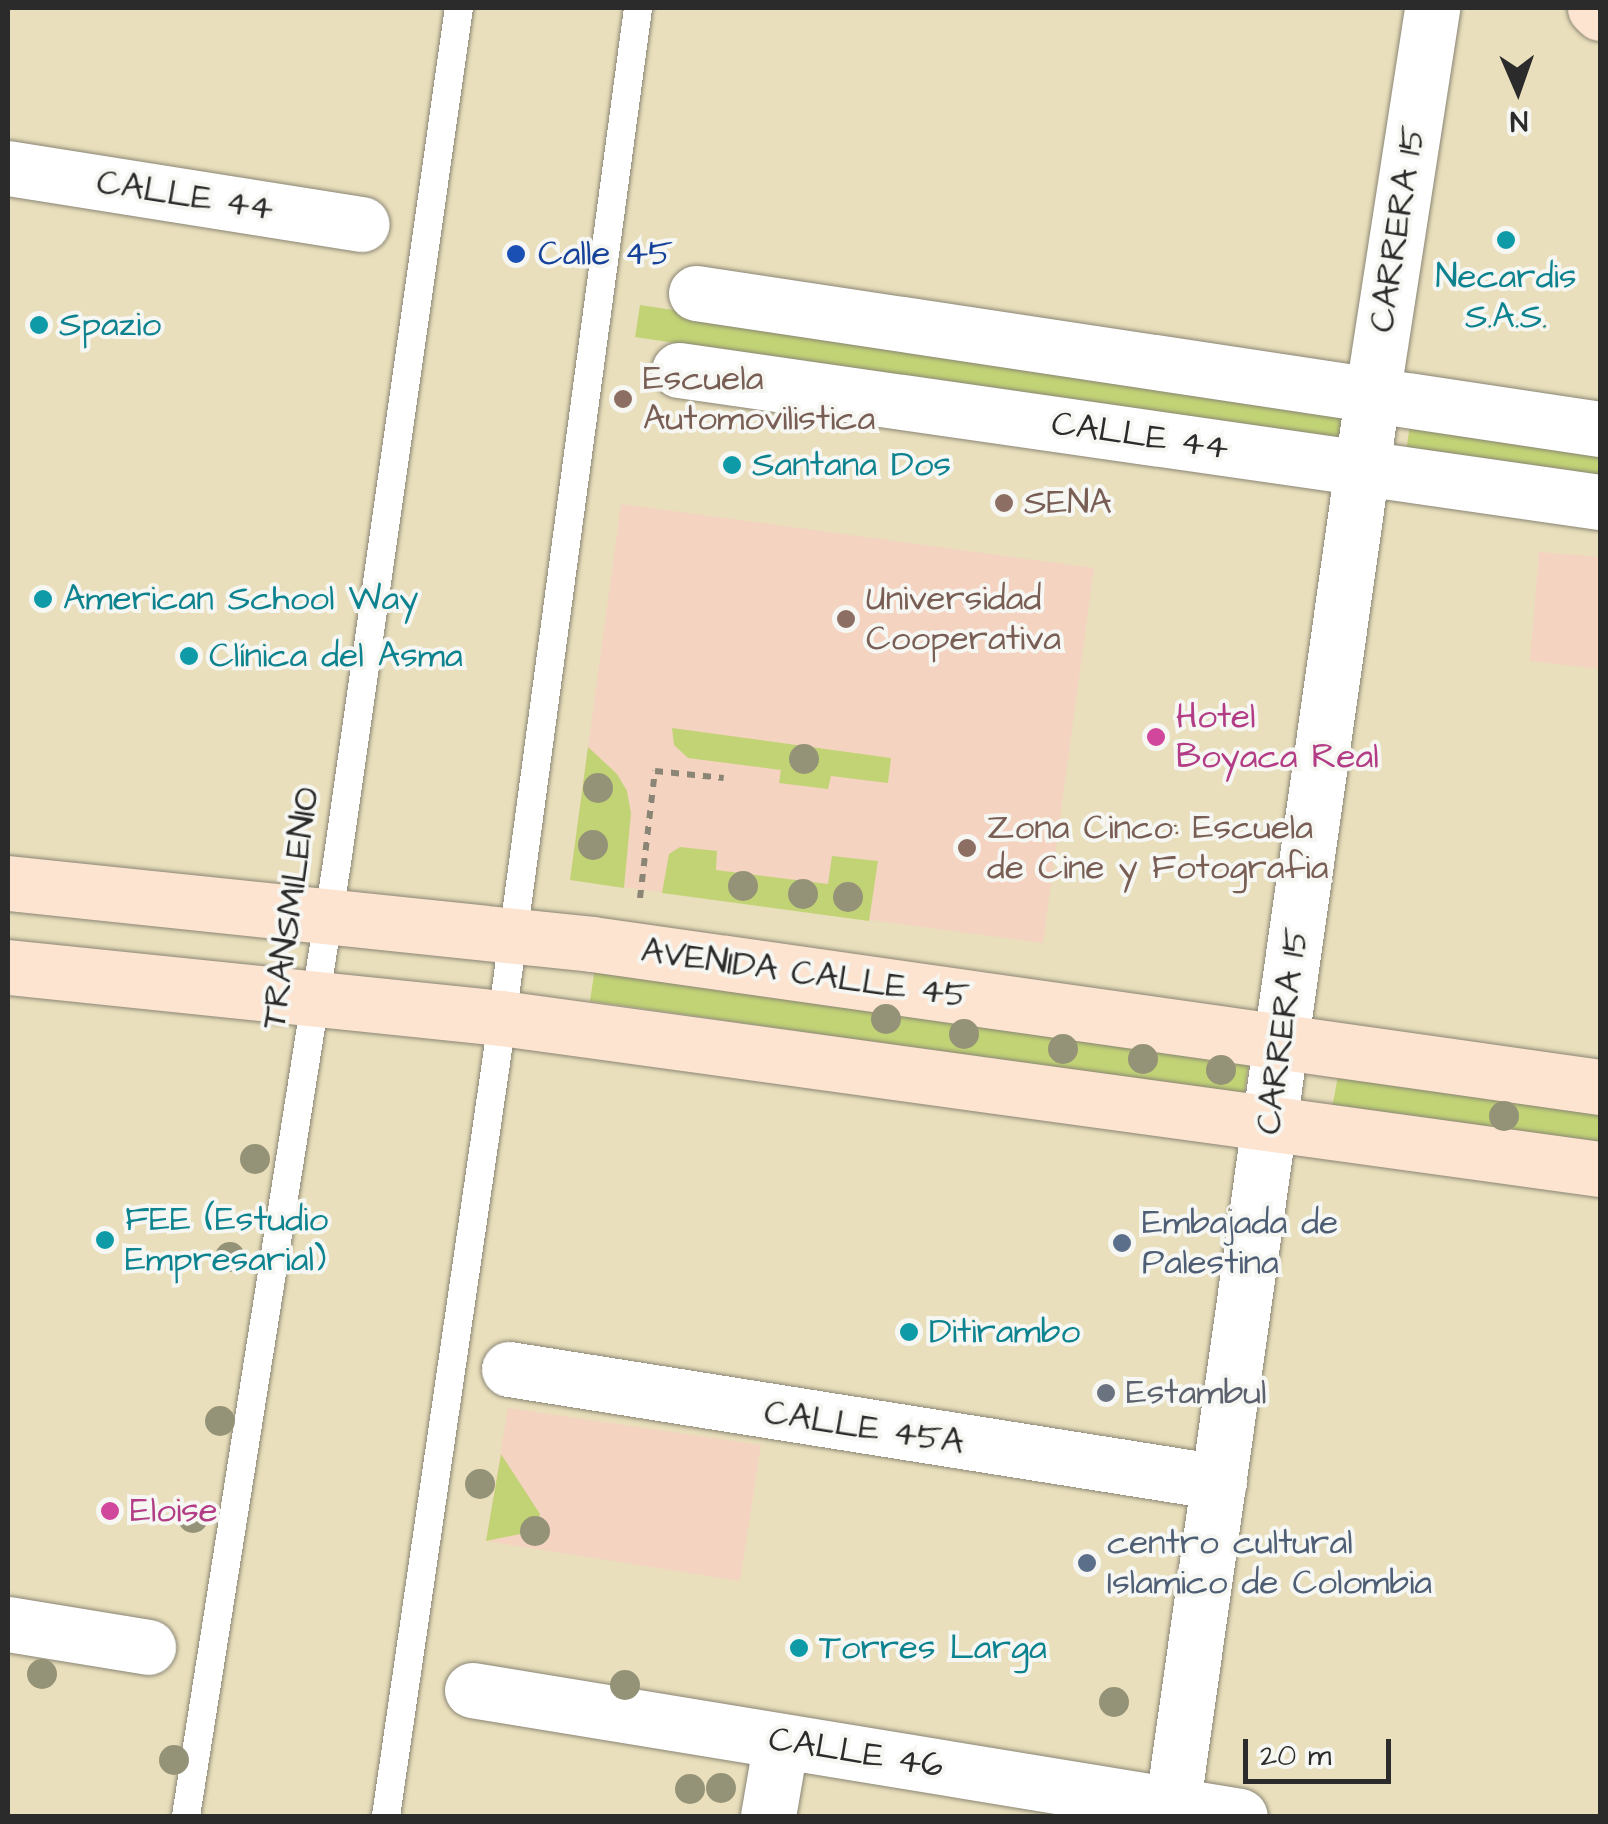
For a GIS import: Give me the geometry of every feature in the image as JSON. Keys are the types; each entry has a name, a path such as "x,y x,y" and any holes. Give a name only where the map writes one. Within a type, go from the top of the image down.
{"main road":[{"path":"1596,8 1600,14"},
{"name":"AVENIDA CALLE 45","path":"8,882 513,935 1600,1087"},
{"path":"8,967 501,1018 1600,1170"}],"street":[{"name":"CARRERA 15","path":"1172,1811 1372,397 1432,8"},
{"name":"CALLE 44","path":"8,168 362,224"},
{"name":"CALLE 44","path":"696,294 1600,430"},
{"name":"CALLE 44","path":"678,370 1600,502"},
{"name":"CALLE 45A","path":"509,1369 1219,1482"},
{"path":"8,1624 148,1647"},
{"name":"CALLE 46","path":"472,1690 1172,1811 1240,1816"},
{"path":"768,1816 781,1741"}],"lane":[{"name":"TRANSMILENIO","path":"186,1816 315,999 459,8"},
{"path":"386,1816 513,935 638,8"}],"path":[{"path":"640,899 655,771 724,778"}],"shaded area":[{"path":"621,504 1094,568 1043,943 570,880"},
{"path":"1539,552 1600,557 1600,669 1530,661"},
{"path":"508,1408 761,1445 740,1581 486,1541"}],"green space":[{"path":"640,305 1352,412 1346,444 635,337"},
{"path":"1411,418 1600,444 1600,486 1405,459"},
{"path":"672,728 891,758 888,783 831,776 828,789 779,783 781,770 688,758 674,745"},
{"path":"588,747 617,774 627,791 631,813 624,888 570,880"},
{"path":"680,847 717,851 716,870 828,884 832,856 878,861 869,921 662,893 669,854"},
{"path":"595,967 1249,1061 1244,1095 590,1001"},
{"path":"1339,1071 1600,1110 1600,1155 1331,1113"},
{"path":"501,1454 540,1514 535,1531 486,1541"}],"place":[{"name":"Necardis S.A.S.","path":"1506,240"},
{"name":"Calle 45","path":"516,254"},
{"name":"Spazio","path":"39,325"},
{"name":"Escuela Automovilistica","path":"623,399"},
{"name":"Santana Dos","path":"732,465"},
{"name":"SENA","path":"1004,503"},
{"name":"American School Way","path":"43,599"},
{"name":"Universidad Cooperativa","path":"846,619"},
{"name":"Clínica del Asma","path":"189,656"},
{"name":"Hotel Boyaca Real","path":"1156,737"},
{"name":"Zona Cinco: Escuela de Cine y Fotografia","path":"967,848"},
{"name":"FEE (Estudio Empresarial)","path":"105,1240"},
{"name":"Embajada de Palestina","path":"1122,1243"},
{"name":"Ditirambo","path":"909,1332"},
{"name":"Estambul","path":"1106,1393"},
{"name":"Eloise","path":"110,1511"},
{"name":"centro cultural Islamico de Colombia","path":"1087,1563"},
{"name":"Torres Larga","path":"799,1648"}]}
